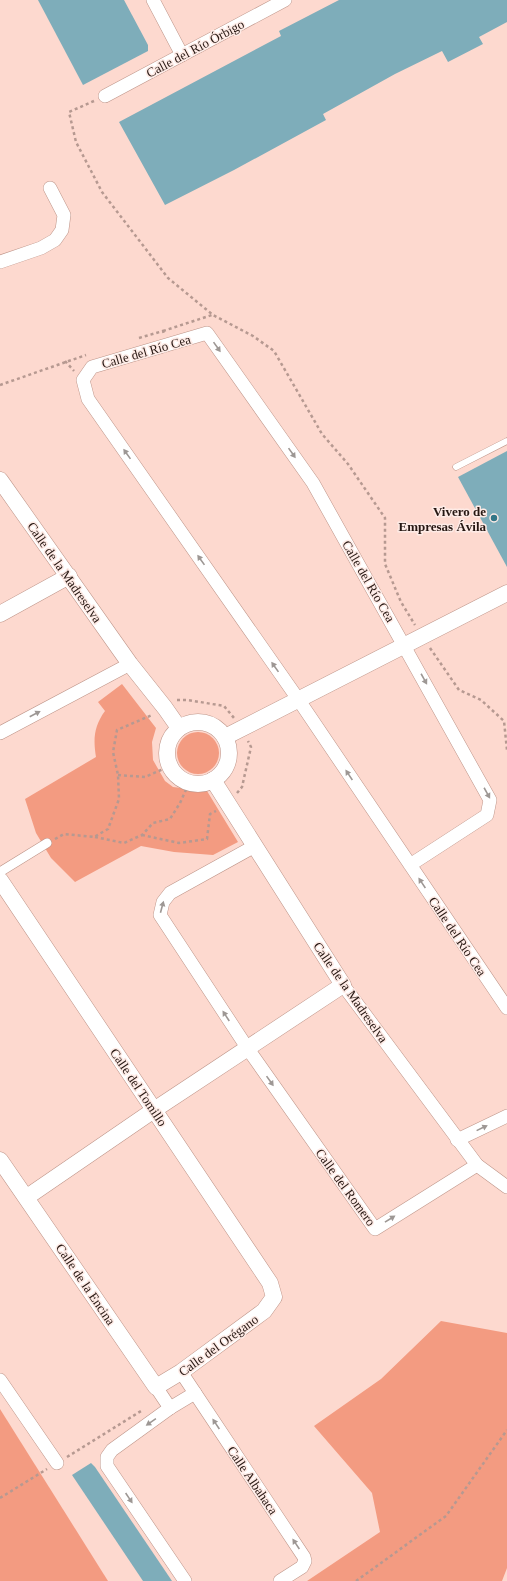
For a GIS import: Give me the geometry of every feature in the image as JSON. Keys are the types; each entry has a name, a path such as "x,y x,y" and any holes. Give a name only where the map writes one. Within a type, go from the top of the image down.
{"street":[{"path":"153,0 182,55"},
{"name":"Calle del Río Órbigo","path":"105,96 285,0"},
{"path":"0,262 41,248 55,240 62,230 64,215 50,188"},
{"name":"Calle del Río Cea","path":"410,865 487,815 490,800 314,483 207,333 92,367 83,380 88,399 298,699 410,865 507,1008"},
{"name":"Calle de la Madreselva","path":"0,480 130,664 179,728"},
{"path":"0,614 69,576"},
{"path":"225,737 507,593"},
{"path":"0,732 130,664"},
{"path":"198,722 209,724 218,729 225,737 229,756 226,766 221,774 213,780 205,783 190,783 175,774 170,766 167,756 168,746 172,736 179,728 188,723 198,722"},
{"name":"Calle de la Madreselva","path":"213,780 343,985 477,1165 507,1187"},
{"path":"0,872 47,843"},
{"name":"Calle del Romero","path":"255,846 170,893 162,902 160,915 248,1049 375,1229 477,1165"},
{"name":"Calle del Tomillo","path":"0,880 270,1283 274,1297"},
{"path":"27,1197 154,1110 343,985"},
{"path":"457,1140 507,1116"},
{"name":"Calle de la Encina","path":"0,1160 27,1197 170,1408"},
{"name":"Calle del Orégano","path":"156,1387 181,1372 264,1311 274,1297"},
{"name":"Calle Albahaca","path":"181,1372 304,1556 305,1561 302,1567 280,1581"},
{"path":"0,1380 57,1463"},
{"name":"Calle del Orégano","path":"185,1581 107,1466 107,1457 112,1450 170,1408 195,1393"}],"lane":[{"path":"456,467 507,441"}],"path":[{"path":"105,96 69,112 76,142 102,192 168,278 213,315 253,336 274,351 322,434 348,464 385,518 385,564 401,602 422,637 459,690 481,700 504,721 507,750"},
{"path":"163,331 213,315"},
{"path":"94,837 108,829 119,799 118,775 113,752 117,730 137,721"},
{"path":"118,775 146,777 170,766"},
{"path":"47,843 64,834 94,837 124,843 142,834 153,823 170,819 190,783"},
{"path":"0,1498 144,1410"},
{"path":"356,1581 446,1516 507,1430"}],"shaded area":[{"path":"122,684 156,728 152,742 153,760 165,781 173,787 207,791 238,842 213,855 174,852 141,846 75,882 51,858 36,833 25,799 96,757 95,733 105,711 98,702"},
{"path":"198,732 213,738 219,753 213,768 198,774 183,768 177,753 183,738"},
{"path":"441,1321 507,1333 507,1568 502,1581 307,1581 380,1532 372,1493 314,1426 381,1379"},
{"path":"0,1409 108,1581 0,1581"}],"building":[{"path":"38,0 124,0 148,45 148,51 83,85"},
{"path":"339,0 507,0 507,22 479,37 483,44 448,62 442,51 395,74 323,114 326,120 234,170 165,205 119,122 281,36 279,31"},
{"name":"Vivero de Empresas Ávila","path":"507,451 507,567 458,477"},
{"path":"91,1463 172,1581 143,1581 72,1475"}],"place":[{"name":"Vivero de Empresas Ávila","path":"494,518"}]}
